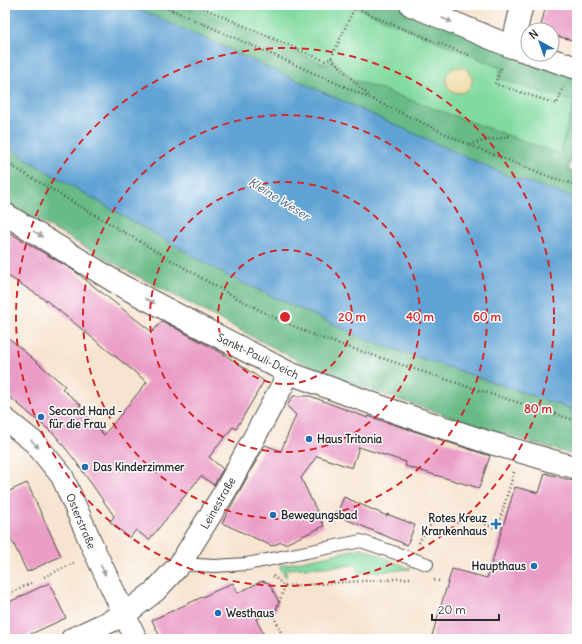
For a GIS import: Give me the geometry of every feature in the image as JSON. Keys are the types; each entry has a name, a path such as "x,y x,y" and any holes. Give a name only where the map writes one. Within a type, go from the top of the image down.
{"street":[{"path":"411,5 520,50"},
{"path":"521,22 522,5"},
{"path":"559,62 574,67"},
{"name":"Sankt-Pauli-Deich","path":"5,214 122,286 289,373 396,412 484,441 577,468"},
{"name":"Leinestraße","path":"72,639 124,616 155,590 180,564 227,488 289,373"},
{"name":"Osterstraße","path":"5,419 35,443 62,476 124,616 136,639"}],"lane":[{"path":"180,564 214,566 247,564 361,541 427,564"}],"path":[{"path":"161,5 372,99 467,144 553,178 577,185"},
{"path":"172,11 174,5"},
{"path":"186,5 190,7 191,5"},
{"path":"196,5 326,62 331,58 355,7"},
{"path":"331,58 372,99"},
{"path":"501,68 495,84 557,104 574,67"},
{"path":"467,144 511,136"},
{"path":"5,162 222,290 271,316 318,337 577,421"},
{"path":"499,523 519,451"},
{"path":"413,559 423,534 437,520 450,515 480,520 493,528"},
{"path":"44,577 95,552"},
{"path":"256,562 285,586 415,578"},
{"path":"427,580 439,581"},
{"path":"5,596 34,582"},
{"path":"284,639 274,617 285,586"}],"green space":[{"path":"130,5 411,5 520,46 520,62 560,62 577,68 577,138 568,170 577,173 577,198 506,175"},
{"path":"130,5 161,5 172,11 174,5 192,11 194,8 326,65 333,60 352,79 560,154 574,102 498,78 501,68 350,5 411,5 520,46 520,62 560,62 577,68 577,138 568,170 577,173 577,198 506,175"},
{"path":"5,145 44,170 228,276 368,340 577,411 577,456 490,430 355,385 299,361 133,274 5,202"},
{"path":"362,548 411,569 358,573 357,565 286,569 286,577 279,566"}],"sand":[{"path":"459,67 468,71 472,80 468,89 459,93 450,89 446,80 450,71"}],"water":[{"name":"Kleine Weser","path":"5,5 130,5 506,175 577,198 577,411 368,340 228,276 44,170 5,145"}],"building":[{"path":"546,5 577,5 577,41 560,37 560,22 542,22"},
{"path":"5,230 73,270 152,332 162,321 222,353 264,381 236,429 233,427 209,457 223,469 214,485 201,476 149,540 136,530 130,538 110,522 114,516 74,459 55,435 5,393 5,335 65,386 62,389 81,405 78,407 104,435 147,382 47,301 5,274"},
{"path":"293,396 310,396 368,418 368,416 490,456 479,488 405,466 406,462 359,447 352,468 317,456 301,478 324,526 285,544 281,542 272,546 222,523 265,445 281,451 296,415 287,406"},
{"name":"Haupthaus","path":"545,473 577,482 577,639 431,639 452,569 487,578 515,487 539,493"},
{"path":"27,483 61,556 27,572 5,526 5,493"},
{"path":"344,497 387,516 387,514 415,525 407,545 336,515"},
{"name":"Westhaus","path":"262,581 269,583 279,602 276,610 256,619 266,639 161,639 152,620 233,583 238,593"},
{"path":"49,583 66,618 20,639 5,639 5,604"}],"place":[{"name":"Second Hand - für die Frau","path":"41,417"},
{"name":"Haus Tritonia","path":"309,439"},
{"name":"Das Kinderzimmer","path":"85,467"},
{"name":"Bewegungsbad","path":"273,515"},
{"name":"Rotes Kreuz Krankenhaus","path":"496,524"},
{"name":"Haupthaus","path":"534,566"},
{"name":"Westhaus","path":"218,613"}]}
